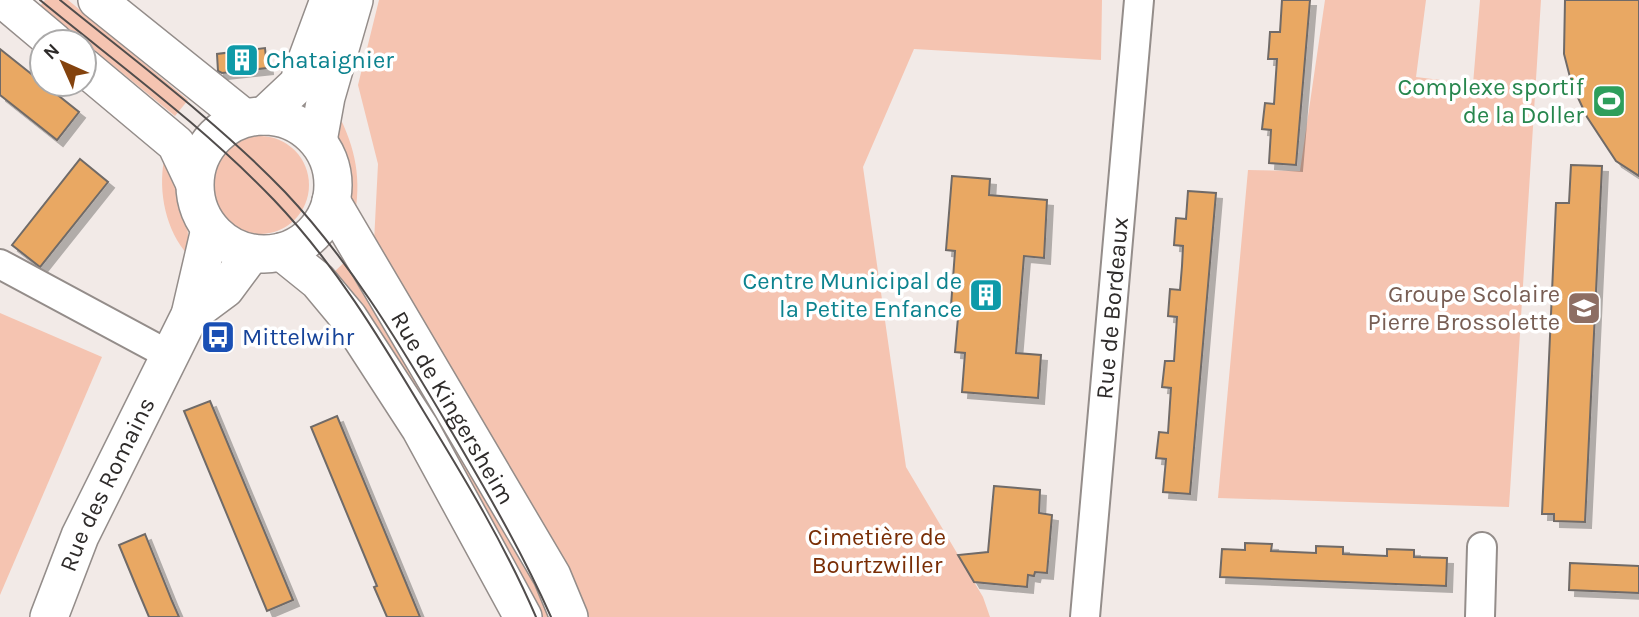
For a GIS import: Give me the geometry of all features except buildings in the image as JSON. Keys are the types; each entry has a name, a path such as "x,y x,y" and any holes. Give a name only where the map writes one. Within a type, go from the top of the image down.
{"main road":[{"path":"4,0 37,28"},
{"path":"97,0 254,117 285,119 303,128 318,141 331,170 331,201 317,229 297,246 266,253 228,245 210,229 201,215 194,182 176,144 98,79"},
{"path":"194,182 197,165 219,131 254,117 298,84 329,0"},
{"path":"318,141 326,97 354,0"},
{"name":"Rue de Kingersheim","path":"331,201 552,576 569,617"},
{"name":"Rue des Romains","path":"49,617 80,536 190,315 210,229"},
{"name":"Rue de Kingersheim","path":"266,253 318,281 348,317 420,428 523,617"},
{"name":"Rue des Romains","path":"190,315 266,253"}],"street":[{"name":"Rue de Bordeaux","path":"1085,617 1139,0"},
{"path":"0,264 169,355"},
{"path":"1480,617 1482,547"}],"green space":[{"path":"45,0 68,0 188,100 175,116 98,53 98,28 67,28 40,6"},
{"name":"Cimetière de Bourtzwiller","path":"379,0 1102,0 1101,60 914,49 863,167 906,467 983,597 990,617 585,617 374,242 378,164 358,85"},
{"path":"1325,0 1426,0 1416,77 1473,84 1480,0 1541,0 1509,507 1218,498 1248,170 1300,171"},
{"path":"337,112 349,138 356,164 354,220 341,208 341,171 334,145"},
{"path":"260,136 279,140 295,150 305,166 309,185 305,204 295,220 279,230 260,234 241,230 225,220 215,204 211,185 215,166 225,150 241,140"},
{"path":"164,160 180,183 188,230 188,255 169,223 163,198"},
{"path":"352,255 556,617 528,617 332,274"},
{"path":"0,313 102,357 0,595"}],"tram line":[{"path":"40,0 219,147 274,200 317,250 373,329 454,462 498,538 536,617"},
{"path":"60,0 233,142 285,192 330,244 389,329 443,417 486,490 551,617"}],"place":[{"name":"Chataignier","path":"242,60"},
{"name":"Complexe sportif de la Doller","path":"1609,101"},
{"name":"Centre Municipal de la Petite Enfance","path":"986,295"},
{"name":"Groupe Scolaire Pierre Brossolette","path":"1584,308"},
{"name":"Mittelwihr","path":"218,337"}]}
